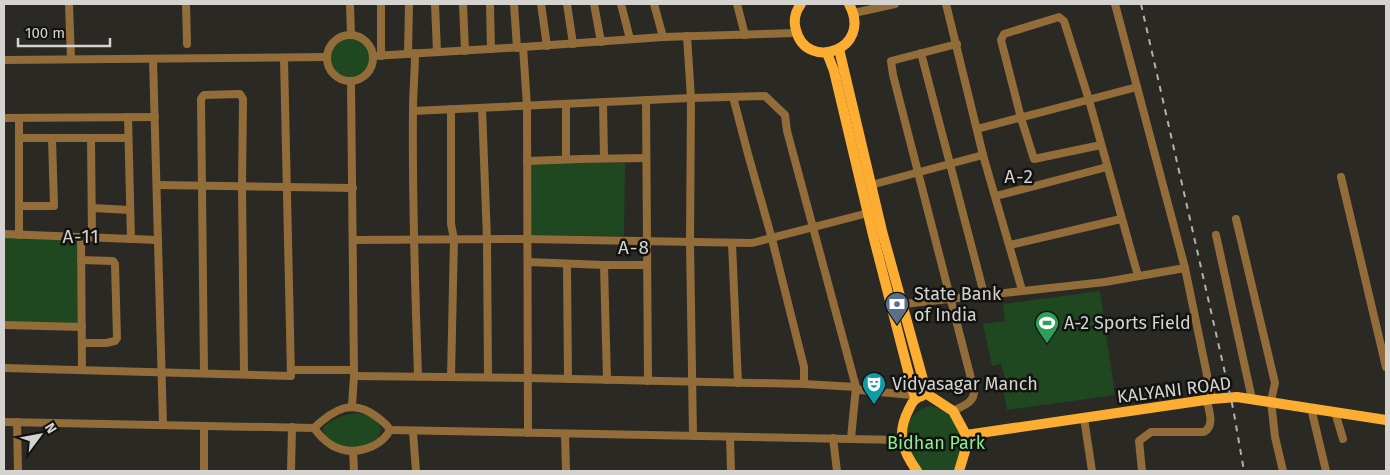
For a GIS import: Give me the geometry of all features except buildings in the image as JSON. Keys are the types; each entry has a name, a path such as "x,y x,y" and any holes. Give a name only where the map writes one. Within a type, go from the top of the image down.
{"main road":[{"path":"801,4 795,14 794,24 796,33 802,42 810,48 818,52 827,53 839,49 851,38 856,22 852,9"},
{"path":"839,49 871,185 873,212 915,398 904,420 902,440 905,452 917,471"},
{"path":"827,53 873,212 903,304 927,394"},
{"path":"915,398 927,394 940,401 953,412 966,435 965,450 959,471"},
{"name":"KALYANI ROAD","path":"966,435 1237,397 1386,420"}],"street":[{"path":"69,4 71,59"},
{"path":"186,4 187,44"},
{"path":"350,4 351,35"},
{"path":"377,56 366,41 351,35 342,36 334,41 329,48 327,57 328,66 332,73 342,80 351,82 359,80 366,75 377,56 381,4"},
{"path":"409,4 411,54 415,81 413,111 414,240 418,376"},
{"path":"435,4 437,52"},
{"path":"463,4 465,51"},
{"path":"490,4 491,49"},
{"path":"514,4 527,106 528,433"},
{"path":"541,4 547,46"},
{"path":"567,4 573,44"},
{"path":"594,4 601,42"},
{"path":"621,4 630,39"},
{"path":"654,4 663,37"},
{"path":"737,4 745,35"},
{"path":"852,9 894,4"},
{"path":"946,4 983,154 1022,290"},
{"path":"1115,4 1185,268 1210,400 1210,425 1208,430 1204,432 1151,432 1139,440 1142,471"},
{"path":"1101,145 1034,159 1021,118 1001,40 1004,34 1059,17 1064,21 1088,100 1101,145 1121,219 1138,276"},
{"path":"377,56 663,37 796,33"},
{"path":"688,36 691,98 690,242 693,436"},
{"path":"953,412 972,400 974,396 891,61 957,44"},
{"path":"921,53 984,294"},
{"path":"4,60 327,57"},
{"path":"4,368 291,376 284,58"},
{"path":"153,59 164,425"},
{"path":"351,82 354,373 352,406"},
{"path":"977,129 1137,87"},
{"path":"204,373 201,98 204,94 240,94 243,99 244,374"},
{"path":"413,111 765,96 785,115 787,131 856,387 851,438"},
{"path":"733,97 772,239 804,367 804,384"},
{"path":"646,100 648,380"},
{"path":"603,102 604,158"},
{"path":"566,104 566,159"},
{"path":"482,108 487,239 488,377"},
{"path":"451,109 451,224 454,239 451,377"},
{"path":"4,118 155,117"},
{"path":"19,118 19,235"},
{"path":"128,118 131,239"},
{"path":"19,138 128,138"},
{"path":"19,206 54,206 52,138"},
{"path":"91,138 92,237"},
{"path":"871,185 983,154"},
{"path":"527,161 646,158"},
{"path":"996,196 1107,167"},
{"path":"1341,176 1386,367"},
{"path":"157,185 353,188"},
{"path":"92,208 130,210"},
{"path":"353,240 527,239 752,243 873,212"},
{"path":"1236,218 1275,383 1271,401 1275,436 1284,471"},
{"path":"1010,246 1121,219"},
{"path":"4,234 158,240"},
{"path":"1216,236 1252,398"},
{"path":"81,237 82,370"},
{"path":"732,243 738,382"},
{"path":"81,260 112,261 115,264 117,338 115,341 106,343 82,343"},
{"path":"528,262 646,265"},
{"path":"567,264 568,379"},
{"path":"604,265 606,380"},
{"path":"903,304 1105,282 1185,268"},
{"path":"4,325 82,327"},
{"path":"290,370 451,377 804,384 856,387 859,390 911,395 915,398"},
{"path":"4,422 314,428 330,415 344,407 352,406 360,407 372,413 388,425 390,430"},
{"path":"1311,408 1326,471"},
{"path":"1335,412 1343,438"},
{"path":"1084,418 1092,471"},
{"path":"17,422 18,471"},
{"path":"204,426 204,471"},
{"path":"291,471 292,427"},
{"path":"314,428 320,437 328,443 347,452 362,451 376,444 386,438 390,430"},
{"path":"390,430 413,432 902,440"},
{"path":"413,432 416,471"},
{"path":"565,434 566,471"},
{"path":"730,437 731,471"},
{"path":"833,438 837,471"},
{"path":"354,452 354,471"}],"green space":[{"path":"354,38 361,41 367,47 370,58 369,66 361,75 354,78 346,78 339,75 331,66 330,54 333,47 342,39"},
{"path":"529,163 625,163 624,236 530,235"},
{"path":"4,237 77,241 78,325 4,324"},
{"name":"A-2 Sports Field","path":"1100,291 1115,395 1007,410 1003,389 1007,387 1001,364 992,366 983,324 1005,321 1003,304"},
{"name":"Bidhan Park","path":"929,406 936,407 950,416 963,438 956,471 921,471 912,453 908,443 908,426 911,418 918,411"},
{"path":"357,413 370,416 378,422 381,429 379,436 373,443 363,447 351,448 336,444 326,438 323,427 339,417"}],"railway":[{"path":"1141,4 1233,408 1244,471"}],"place":[{"name":"State Bank of India","path":"897,325"},
{"name":"A-2 Sports Field","path":"1047,344"},
{"name":"Vidyasagar Manch","path":"874,405"}],"district":[{"name":"A-2","path":"1019,176"},
{"name":"A-11","path":"81,236"},
{"name":"A-8","path":"634,247"}]}
